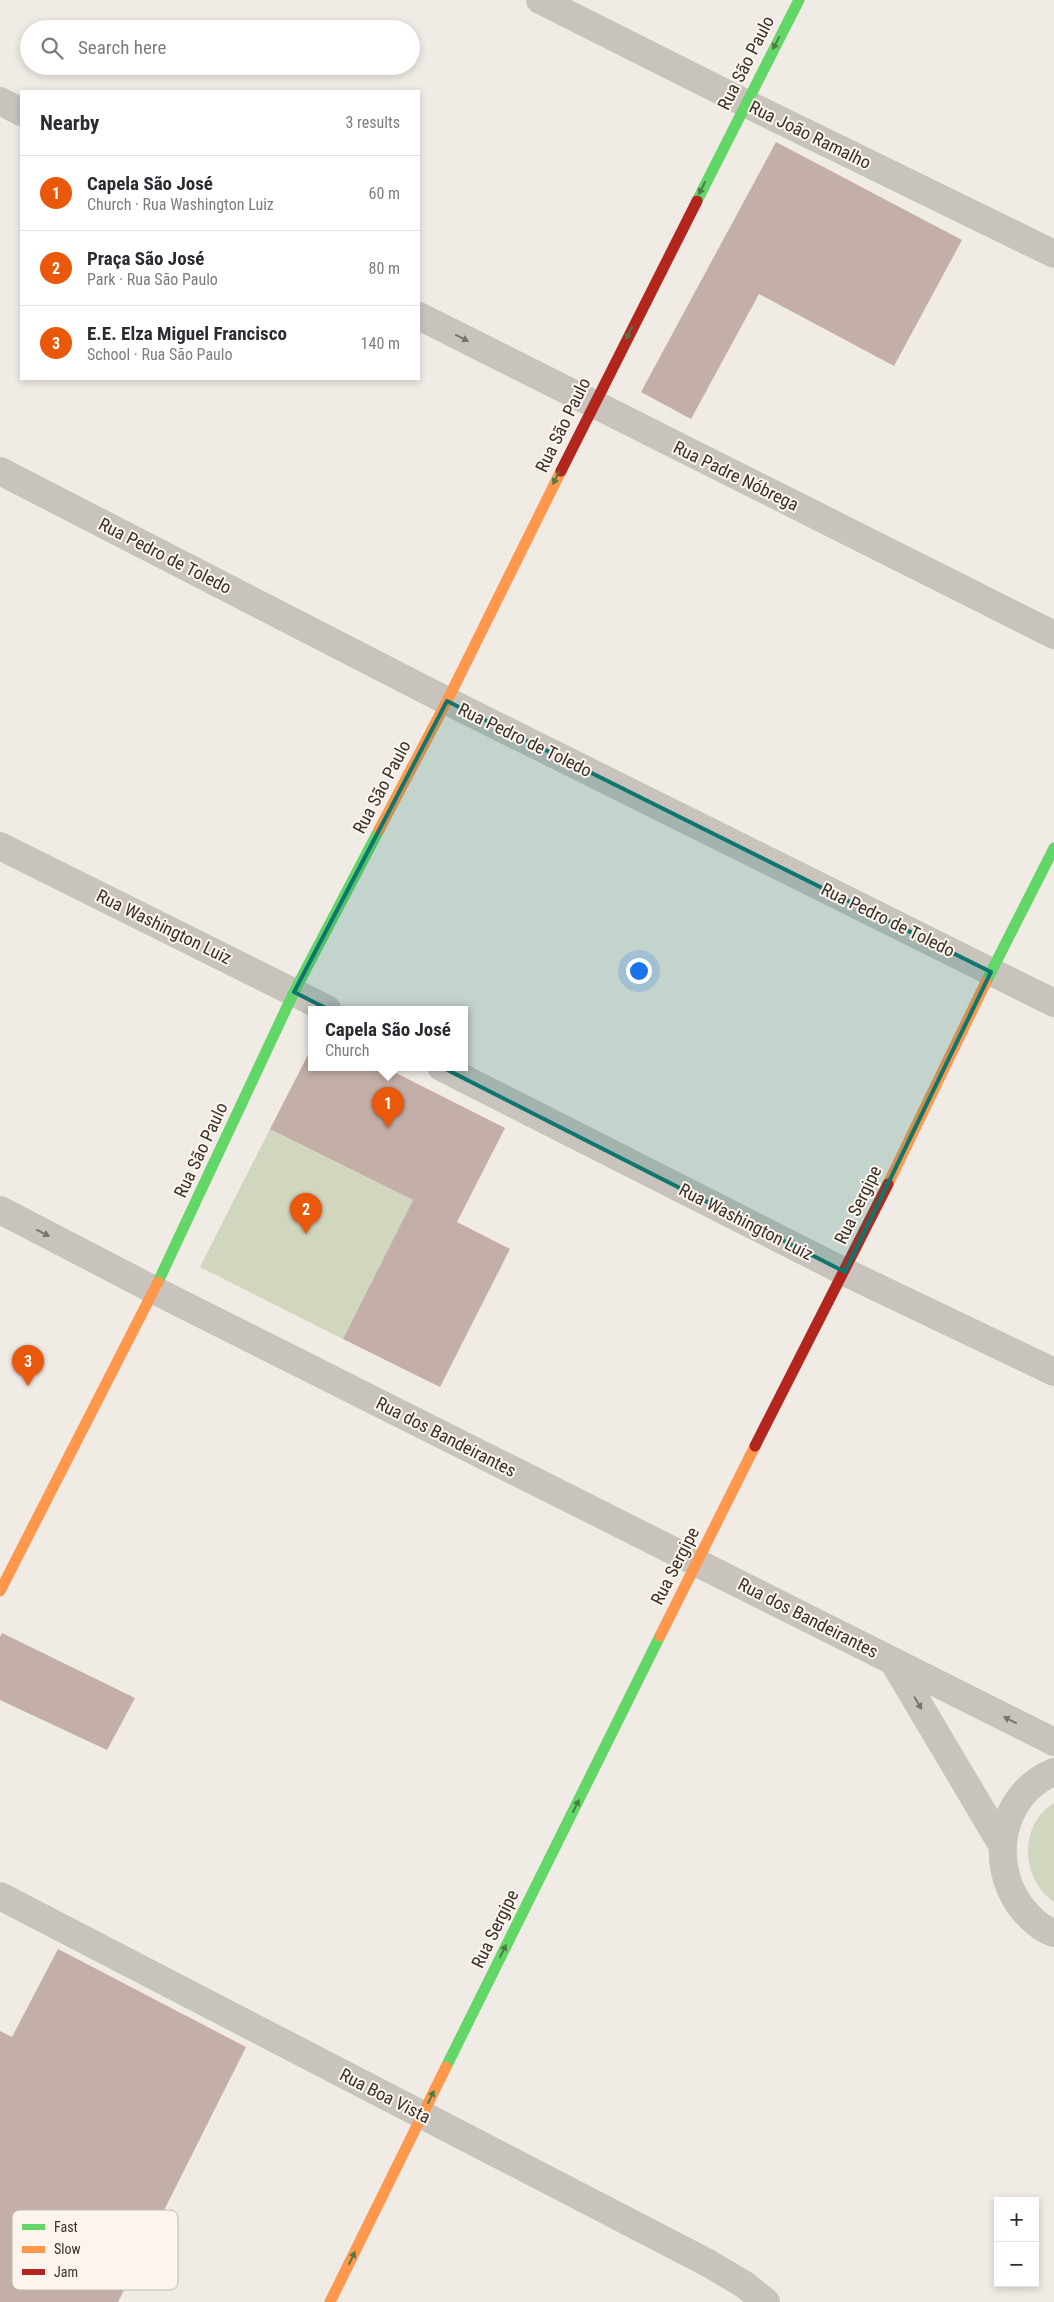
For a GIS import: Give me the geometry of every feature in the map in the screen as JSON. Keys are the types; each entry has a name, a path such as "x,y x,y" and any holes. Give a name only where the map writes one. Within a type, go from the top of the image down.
{"street":[{"name":"Rua João Ramalho","path":"540,0 745,103 1054,254"},
{"name":"Rua São Paulo","path":"0,1592 154,1290 294,992 447,701 592,405 799,0"},
{"path":"0,101 20,111"},
{"name":"Rua Padre Nóbrega","path":"420,317 592,405 1054,635"},
{"name":"Rua Pedro de Toledo","path":"0,471 447,701 1054,1003"},
{"name":"Rua Washington Luiz","path":"0,846 321,1006"},
{"name":"Rua Sergipe","path":"330,2302 696,1562 845,1272 991,972 1054,848"},
{"name":"Rua Washington Luiz","path":"449,1071 845,1272 1054,1372"},
{"name":"Rua dos Bandeirantes","path":"0,1210 154,1290 1054,1742"},
{"name":"Rua dos Bandeirantes","path":"893,1661 1001,1843"},
{"path":"1054,1772 1044,1776 1023,1794 1008,1818 1001,1843 1003,1870 1012,1895 1028,1916 1054,1933"},
{"name":"Rua Boa Vista","path":"0,1896 708,2263 745,2285 766,2302"}],"highlighted area":[{"path":"447,701 991,972 845,1272 294,992"}],"green space":[{"path":"270,1129 413,1200 343,1339 200,1267"},
{"path":"1054,1803 1054,1902 1043,1892 1035,1880 1028,1852 1029,1838 1034,1825 1042,1813"}],"building":[{"path":"776,142 962,240 894,366 759,294 691,419 641,392"},
{"path":"308,1055 308,1071 392,1071 505,1128 457,1222 510,1249 440,1387 343,1339 413,1200 270,1129"},
{"path":"2,1633 135,1698 107,1750 0,1700 0,1637"},
{"path":"58,1949 246,2047 164,2210 12,2210 12,2290 124,2290 118,2302 0,2302 0,2031 12,2037"}],"traffic: fast":[{"path":"697,201 799,0"},
{"path":"158,1282 294,992 379,830"},
{"path":"986,982 1054,848"},
{"path":"446,2067 660,1636"}],"traffic: slow":[{"path":"379,830 447,701 561,471"},
{"path":"888,1184 986,982"},
{"path":"0,1591 158,1282"},
{"path":"660,1636 755,1446"},
{"path":"330,2302 446,2067"}],"traffic: jam":[{"path":"561,471 697,201"},
{"path":"755,1446 888,1184"}],"place":[{"name":"Capela São José","path":"388,1128"},
{"name":"Praça São José","path":"306,1234"},
{"name":"E.E. Elza Miguel Francisco","path":"28,1386"}]}
